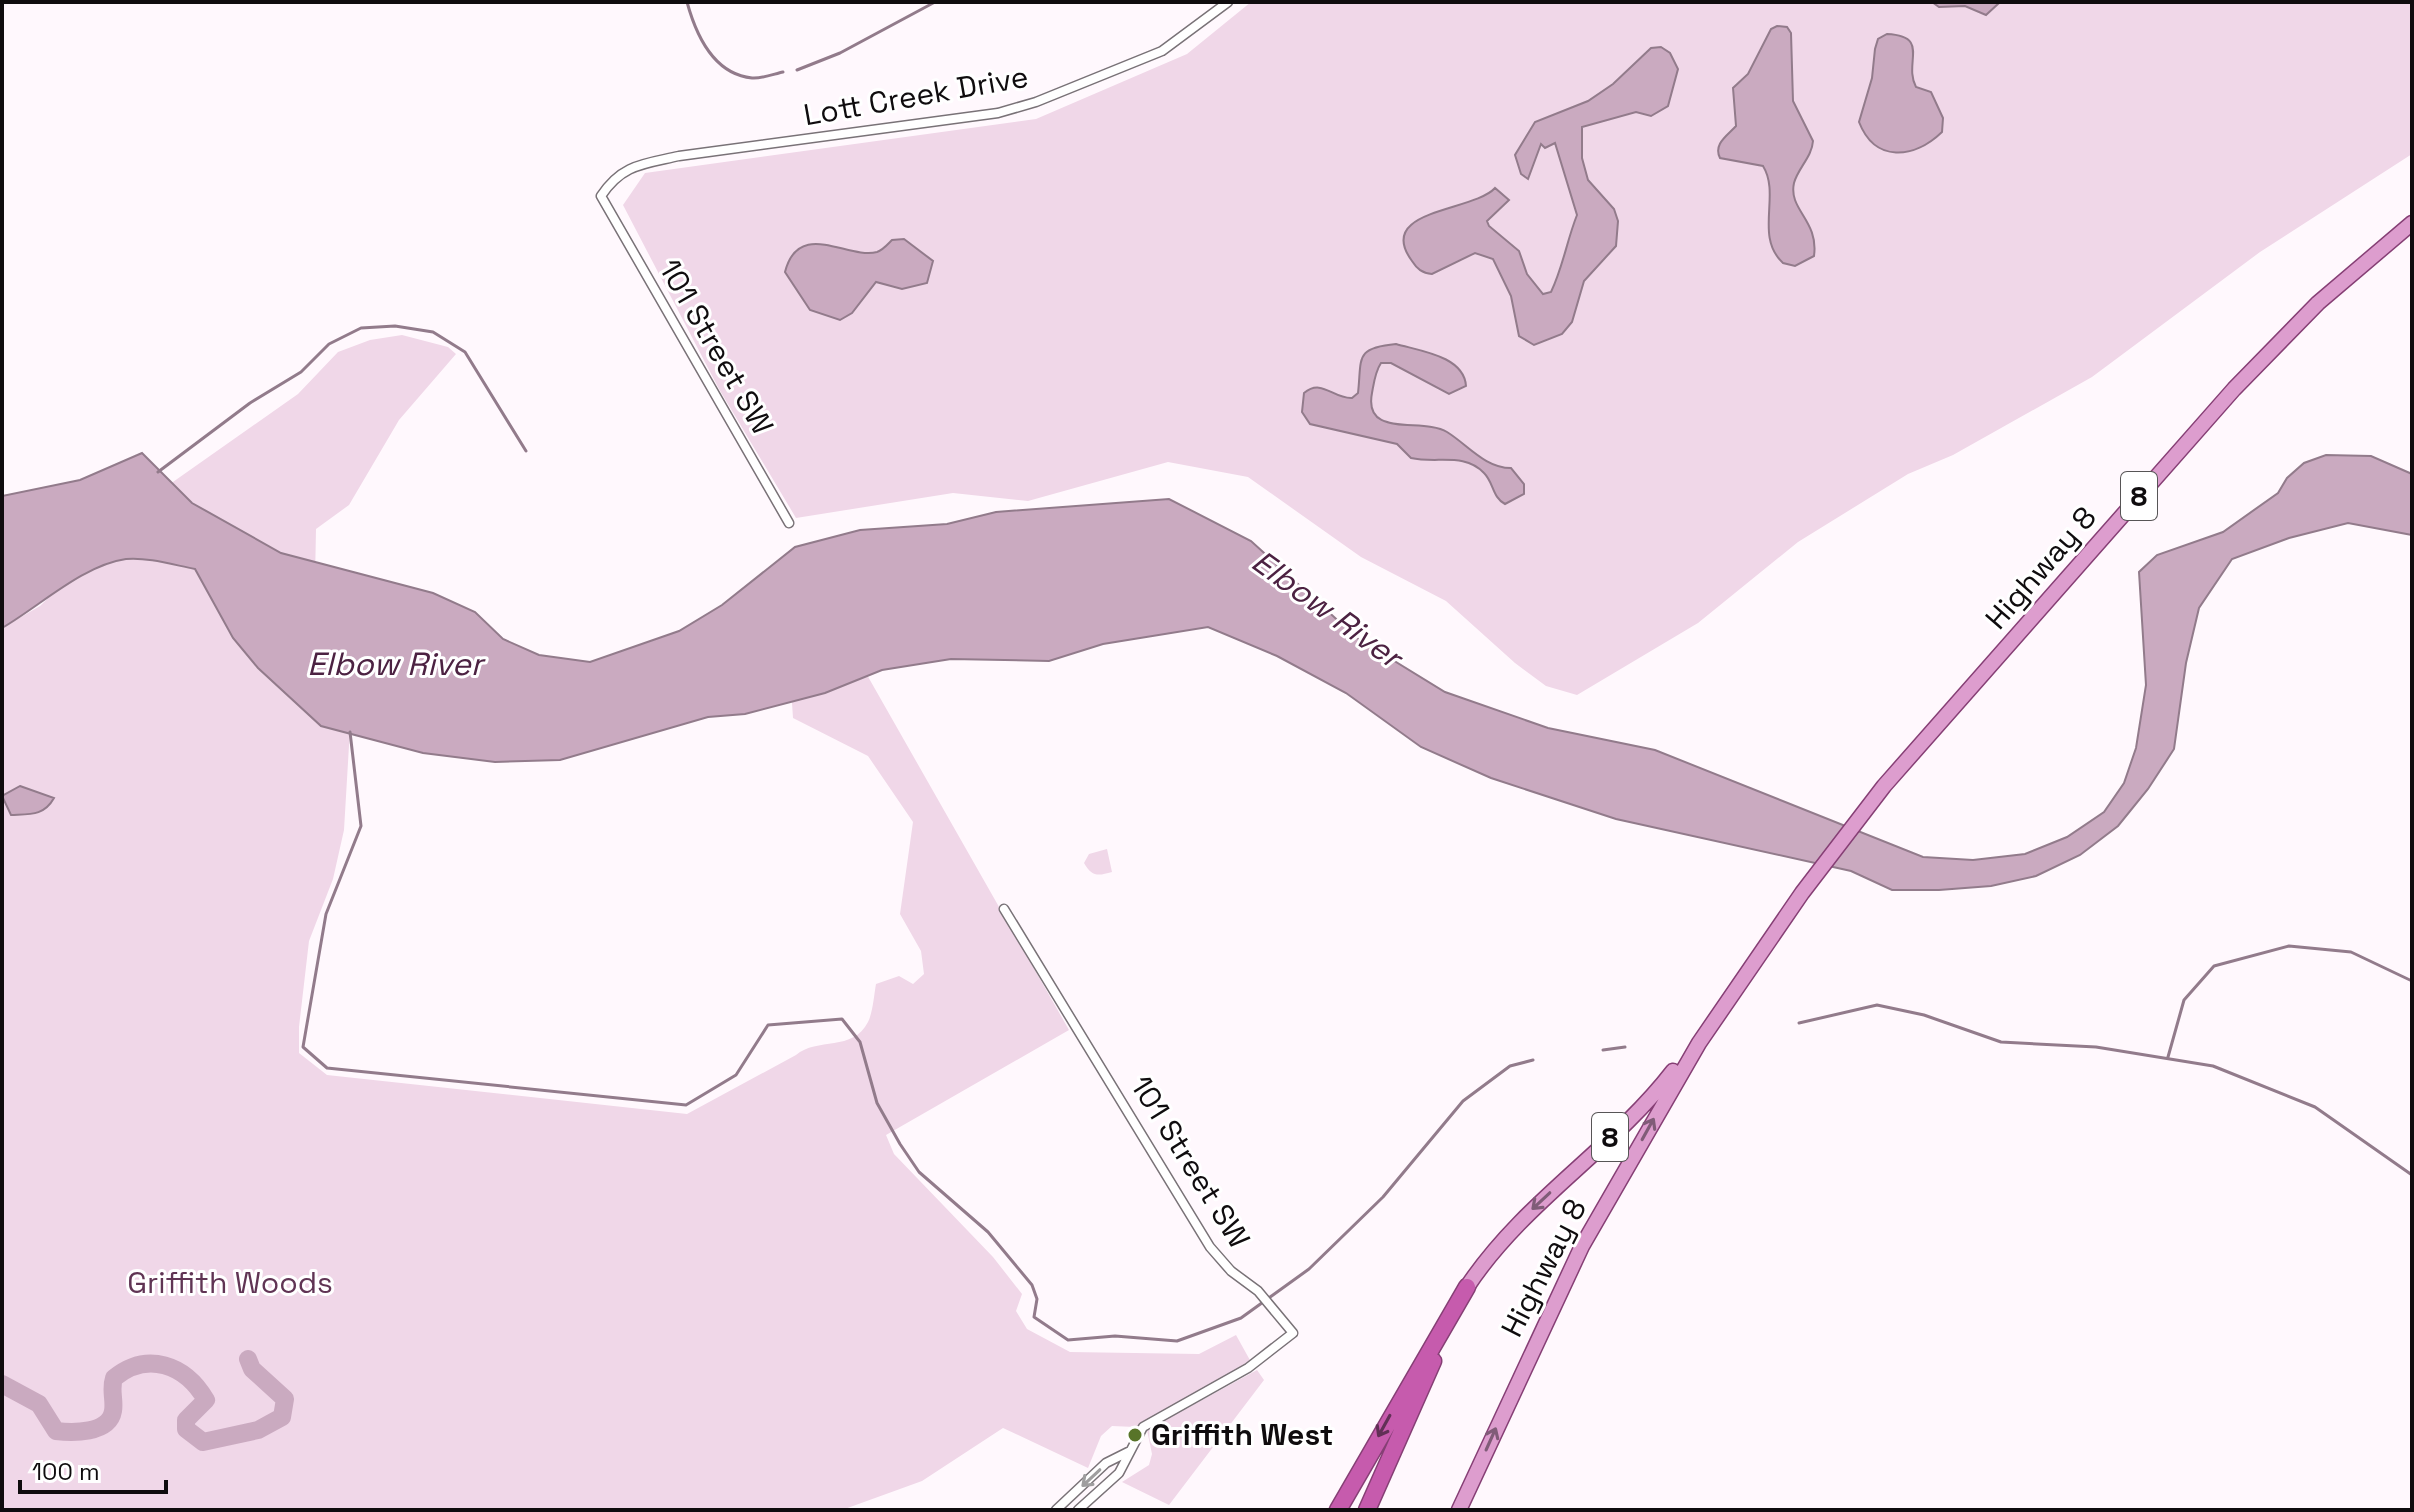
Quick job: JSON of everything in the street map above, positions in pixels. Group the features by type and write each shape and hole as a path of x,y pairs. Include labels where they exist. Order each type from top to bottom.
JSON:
{"highway":[{"path":"1338,1510 1467,1287"},
{"path":"1367,1510 1467,1287"}],"main road":[{"name":"Highway 8","path":"1459,1510 1582,1246 1678,1076 1802,893 1884,786 2234,389 2318,303 2412,223"},
{"name":"Highway 8","path":"1467,1287 1515,1226 1660,1087 1743,978"}],"street":[{"name":"Lott Creek Drive","path":"601,196 614,176 665,159 998,113 1036,102 1162,51 1228,2"},
{"name":"101 Street SW","path":"601,196 789,523"},
{"name":"101 Street SW","path":"1004,909 1210,1247 1231,1271 1262,1295 1293,1333 1248,1368 1143,1427 1129,1451"},
{"path":"1056,1510 1106,1463 1129,1451"},
{"path":"1078,1510 1119,1473 1129,1451"}],"green space":[{"path":"1251,2 2412,2 2412,154 2260,252 2092,377 1953,455 1908,474 1798,542 1698,623 1577,695 1546,686 1515,663 1446,601 1361,557 1248,477 1168,462 1028,501 953,493 796,518 719,389 623,205 645,173 1036,119 1187,54"},
{"name":"Griffith Woods","path":"402,335 448,347 456,354 399,420 349,505 316,529 315,580 353,678 344,830 333,879 309,941 299,1053 327,1075 687,1114 805,1050 853,1037 868,1022 876,984 899,976 913,984 924,974 921,951 900,914 913,822 868,756 793,718 791,688 850,645 1069,1030 886,1135 894,1154 993,1257 1022,1294 1016,1311 1027,1329 1070,1352 1199,1354 1236,1335 1251,1362 1135,1427 1112,1426 1101,1436 1088,1468 1003,1428 922,1481 842,1510 2,1510 2,628 40,606 153,496 298,394 338,352 370,340"},
{"path":"1107,849 1112,872 1093,873 1084,863 1089,854"},
{"path":"1257,1370 1264,1380 1169,1505 1122,1482 1149,1465 1152,1454 1147,1430"}],"water":[{"path":"1932,2 1999,3 1986,15 1965,6 1939,7"},
{"path":"1787,27 1791,33 1793,101 1813,141 1793,192 1812,233 1814,256 1795,266 1783,263 1770,241 1770,190 1763,166 1720,158 1718,153 1722,140 1736,126 1733,88 1748,74 1771,29"},
{"path":"1887,34 1900,36 1912,45 1916,87 1931,92 1943,118 1942,132 1908,152 1885,150 1875,145 1859,122 1872,78 1878,39"},
{"path":"1661,47 1670,53 1678,69 1668,106 1651,116 1636,112 1582,127 1582,158 1588,180 1614,209 1618,221 1616,246 1584,281 1572,322 1562,334 1534,345 1519,336 1511,296 1493,259 1475,253 1432,274 1416,266 1404,244 1406,231 1416,221 1484,196 1495,188 1509,200 1487,221 1489,226 1519,251 1527,274 1543,294 1551,292 1577,215 1555,143 1545,148 1541,144 1528,179 1521,174 1515,155 1535,122 1588,101 1613,84 1651,48"},
{"path":"904,239 933,261 927,283 902,289 876,282 852,313 840,320 810,310 785,272 792,256 801,247 825,245 865,253 879,251 892,240"},
{"path":"1396,344 1449,361 1458,368 1466,386 1449,394 1391,363 1381,363 1372,393 1372,407 1377,416 1385,422 1447,432 1485,460 1511,468 1524,484 1524,494 1505,504 1498,498 1484,473 1468,463 1411,458 1397,444 1310,424 1302,412 1304,393 1322,388 1352,398 1358,393 1361,363 1367,352"},
{"name":"Elbow River","path":"142,453 192,503 281,553 433,593 475,612 503,639 539,655 590,662 679,631 722,605 795,547 860,530 947,524 996,512 1169,499 1251,541 1357,638 1445,692 1548,728 1655,750 1923,857 1973,860 2025,854 2067,837 2104,812 2124,783 2136,748 2146,685 2139,572 2157,555 2223,532 2278,493 2287,478 2304,463 2326,455 2371,456 2412,474 2412,535 2348,523 2289,538 2232,559 2199,608 2186,663 2174,749 2148,789 2118,826 2080,855 2036,876 1991,886 1892,890 1851,871 1616,819 1491,778 1421,747 1346,693 1277,656 1208,627 1103,644 1049,661 951,659 882,670 825,693 745,714 708,717 560,760 495,762 423,753 321,726 258,668 233,638 195,569 143,559 110,563 78,578 2,628 2,496 80,480"},
{"path":"20,786 54,798 41,811 11,815 2,796"}],"waterway":[{"path":"687,2 695,27 708,51 727,69 752,78 783,72"},
{"path":"797,70 840,53 935,2"},
{"path":"158,472 250,403 301,372 329,344 361,328 395,326 433,332 465,352 526,451"},
{"path":"350,732 361,826 326,914 303,1047 327,1068 686,1105 736,1075 768,1025 842,1019 860,1042 877,1103 919,1172 988,1232 1032,1285 1037,1299 1034,1317 1068,1340 1115,1336 1177,1341 1241,1318 1309,1269 1383,1197 1463,1101 1510,1066 1533,1060"},
{"path":"2168,1057 2184,1000 2214,966 2289,946 2351,952 2412,981"},
{"path":"1799,1023 1877,1005 1924,1015 2001,1042 2096,1047 2213,1066 2315,1107 2412,1175"},
{"path":"1603,1050 1625,1047"},
{"path":"2,1384 39,1404 56,1431 80,1432 97,1428 110,1419 114,1378 139,1365 164,1365 187,1378 206,1400 186,1420 186,1429 203,1442 258,1430 282,1417 285,1399 252,1369 248,1359"}],"place":[{"name":"Griffith West","path":"1135,1435"}]}
